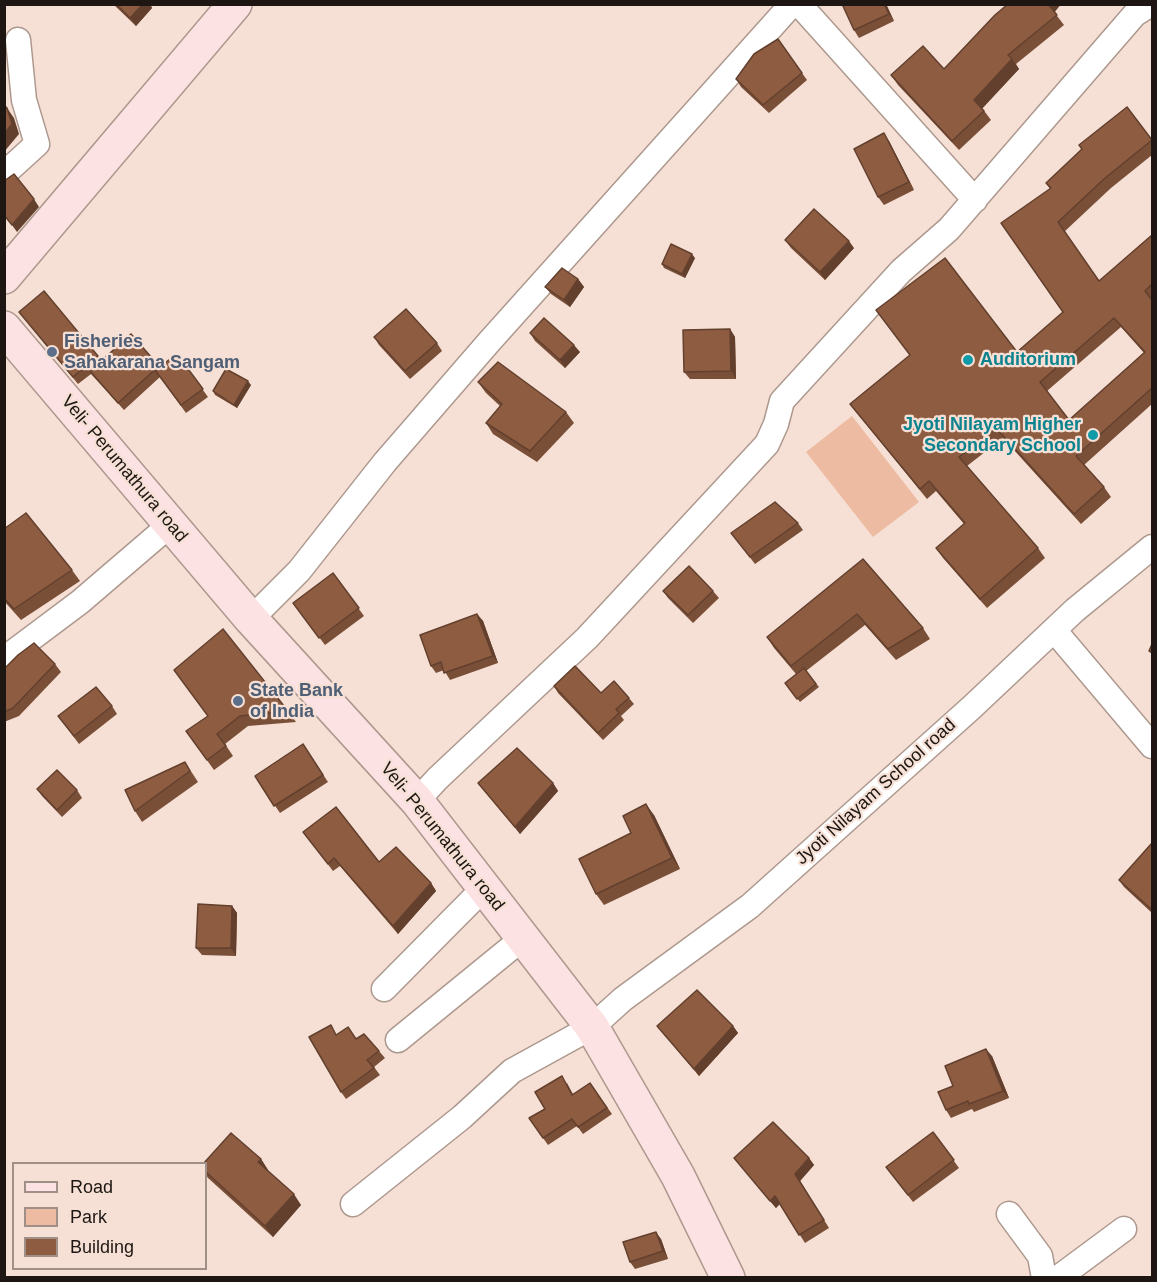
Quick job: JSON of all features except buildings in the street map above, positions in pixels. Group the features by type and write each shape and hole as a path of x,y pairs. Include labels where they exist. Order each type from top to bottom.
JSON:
{"main road":[{"path":"4,277 235,4"},
{"name":"Veli- Perumathura road","path":"4,328 251,619 417,801 591,1027 678,1176 728,1278"}],"street":[{"path":"251,619 298,571 386,462 489,342 792,4"},
{"path":"799,4 975,200"},
{"path":"417,801 437,779 587,638 766,444 776,424 782,401 901,271 949,229 1135,14 1151,4"},
{"path":"4,174 38,144 24,100 18,40"},
{"path":"4,659 80,602 171,524"},
{"name":"Jyoti Nilayam School road","path":"353,1204 462,1117 513,1071 591,1027 623,999 750,906 971,708 1054,630 1152,547"},
{"path":"1054,630 1152,746"},
{"path":"384,989 483,888"},
{"path":"398,1040 523,938"},
{"path":"1009,1215 1040,1256 1044,1278"},
{"path":"1058,1278 1124,1229"}],"green space":[{"path":"852,416 919,502 873,537 806,452"}],"place":[{"name":"Fisheries Sahakarana Sangam","path":"52,352"},
{"name":"Auditorium","path":"968,360"},
{"name":"Jyoti Nilayam Higher Secondary School","path":"1093,435"},
{"name":"State Bank of India","path":"238,701"}]}
